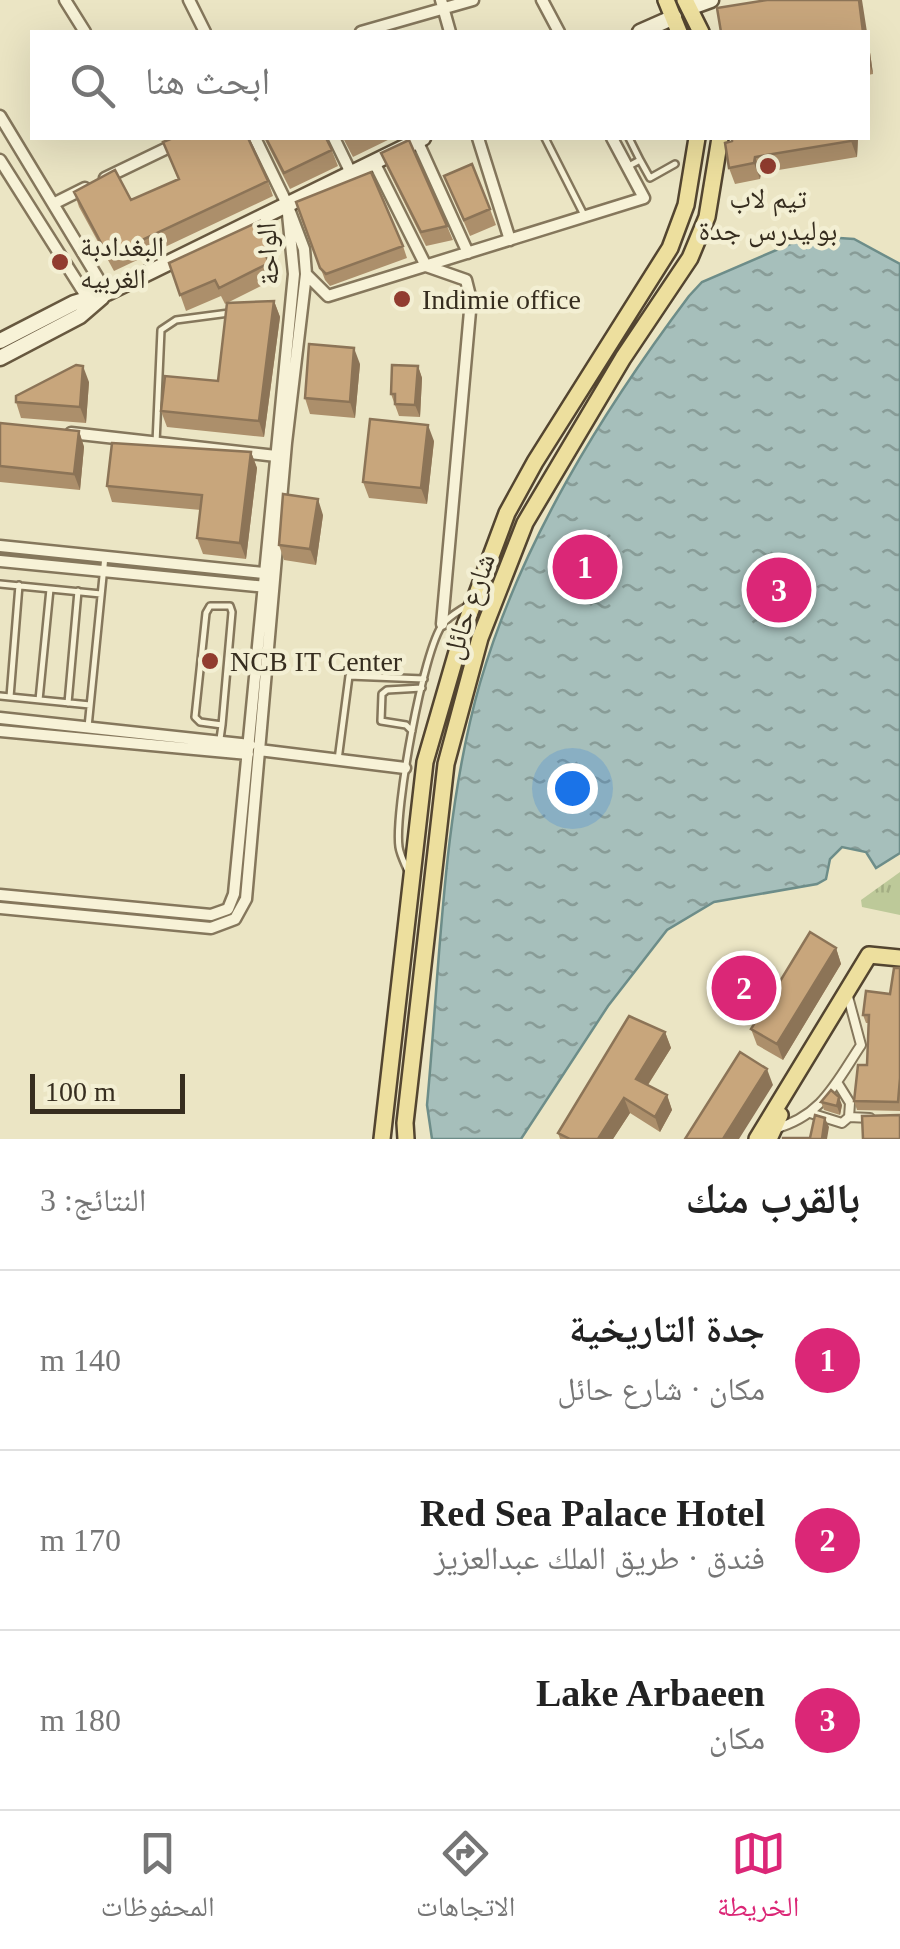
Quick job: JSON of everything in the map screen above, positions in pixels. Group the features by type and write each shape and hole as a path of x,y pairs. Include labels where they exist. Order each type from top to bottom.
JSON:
{"main road":[{"path":"666,0 676,24"},
{"path":"687,4 711,0"},
{"path":"649,30 676,24 687,4"},
{"path":"687,4 700,30"},
{"path":"0,341 107,293 415,140"},
{"name":"شارع حائل","path":"382,1139 425,762 474,600 507,513 534,462 670,248 686,205 697,140"},
{"name":"شارع حائل","path":"406,1139 446,764 480,638 525,523 623,358 690,258 707,216 720,140"},
{"path":"0,358 80,316 107,293"},
{"path":"757,1139 869,955 900,958"},
{"path":"772,1134 810,1048"}],"street":[{"path":"65,0 84,30"},
{"path":"189,0 203,30"},
{"path":"367,30 442,4 473,0"},
{"path":"542,0 558,30"},
{"path":"442,4 449,30"},
{"path":"0,116 107,293"},
{"path":"55,203 184,140"},
{"path":"256,140 287,204"},
{"path":"335,140 352,173"},
{"path":"420,140 468,253"},
{"path":"479,140 510,240"},
{"path":"306,274 328,296 644,198 613,140"},
{"path":"0,160 88,299"},
{"path":"374,162 426,266 466,280 470,300 442,624"},
{"name":"الواحة","path":"0,895 211,915 228,909 234,894 245,749 306,274 304,249 287,204"},
{"name":"الواحة","path":"0,908 211,928 235,919 246,899 259,750 267,587 264,573 294,274 287,204"},
{"path":"58,432 276,456"},
{"path":"0,546 264,573"},
{"path":"0,561 267,587"},
{"path":"0,718 220,740 245,749"},
{"path":"0,731 259,750 405,768"},
{"path":"772,1134 798,1123 825,1101 860,1045 847,993"},
{"path":"837,1082 850,1103 849,1118"},
{"path":"810,1113 842,1123 849,1118 883,1118"}],"lane":[{"path":"547,140 585,216"},
{"path":"630,140 650,178 675,164"},
{"path":"627,167 640,160"},
{"path":"156,442 161,330 176,320 234,312"},
{"path":"88,727 105,556"},
{"path":"0,584 101,594"},
{"path":"10,697 19,586"},
{"path":"39,700 50,589"},
{"path":"68,703 78,592"},
{"path":"410,878 399,849 398,823 422,688 442,624 474,600"},
{"path":"220,740 222,725 232,612 230,606 223,604 210,606 206,614 195,717 200,722 222,725"},
{"path":"338,760 349,676 424,680"},
{"path":"413,732 406,725 381,720 382,694 387,690 422,688"},
{"path":"0,696 90,705"}],"green space":[{"path":"900,872 900,915 862,907 861,900"}],"water":[{"path":"809,236 854,239 900,264 900,853 876,868 866,852 842,847 830,859 826,879 817,884 714,902 667,930 608,1006 521,1139 432,1139 427,1105 444,892 458,786 480,683 518,579 595,432 689,296 702,282"}],"building":[{"path":"767,0 859,0 863,30 721,30 717,8"},
{"path":"249,140 268,181 108,256 74,192 115,170 131,200 179,179 163,142"},
{"path":"267,140 327,140 332,150 284,173"},
{"path":"409,140 447,226 421,232 381,153"},
{"path":"851,140 755,157 754,163 729,168 725,143"},
{"path":"472,164 490,209 464,220 444,176"},
{"path":"371,172 403,246 326,274 320,268 296,202"},
{"path":"260,221 276,252 266,256 269,263 219,288 215,280 180,295 169,263"},
{"path":"274,301 259,421 161,411 165,376 218,381 227,303"},
{"path":"309,344 354,348 350,402 305,398"},
{"path":"76,365 83,366 80,407 16,402 16,396"},
{"path":"392,365 418,366 415,405 395,404 395,394 391,394"},
{"path":"370,419 428,425 421,488 363,482"},
{"path":"0,423 79,431 74,474 0,466"},
{"path":"112,443 251,452 240,543 197,538 202,495 107,486"},
{"path":"283,494 318,499 310,549 279,545"},
{"path":"810,932 836,948 777,1044 751,1029"},
{"path":"894,968 900,968 898,1102 854,1101 858,1065 867,1065 869,1015 863,1015 866,991 890,994"},
{"path":"629,1016 665,1032 636,1079 667,1095 655,1117 624,1098 598,1139 570,1139 558,1133"},
{"path":"740,1052 767,1069 723,1139 685,1139"},
{"path":"831,1090 839,1097 837,1106 821,1102"},
{"path":"815,1115 825,1118 822,1139 783,1139 810,1138"},
{"path":"900,1115 900,1139 863,1139 862,1116"}],"place":[{"name":"تيم لاب بوليدرس جدة","path":"768,166"},
{"name":"البغدادبة الغربيه","path":"60,262"},
{"name":"Indimie office","path":"402,299"},
{"name":"جدة التاريخية","path":"585,567"},
{"name":"Lake Arbaeen","path":"779,590"},
{"name":"NCB IT Center","path":"210,661"},
{"name":"Red Sea Palace Hotel","path":"744,988"}]}
